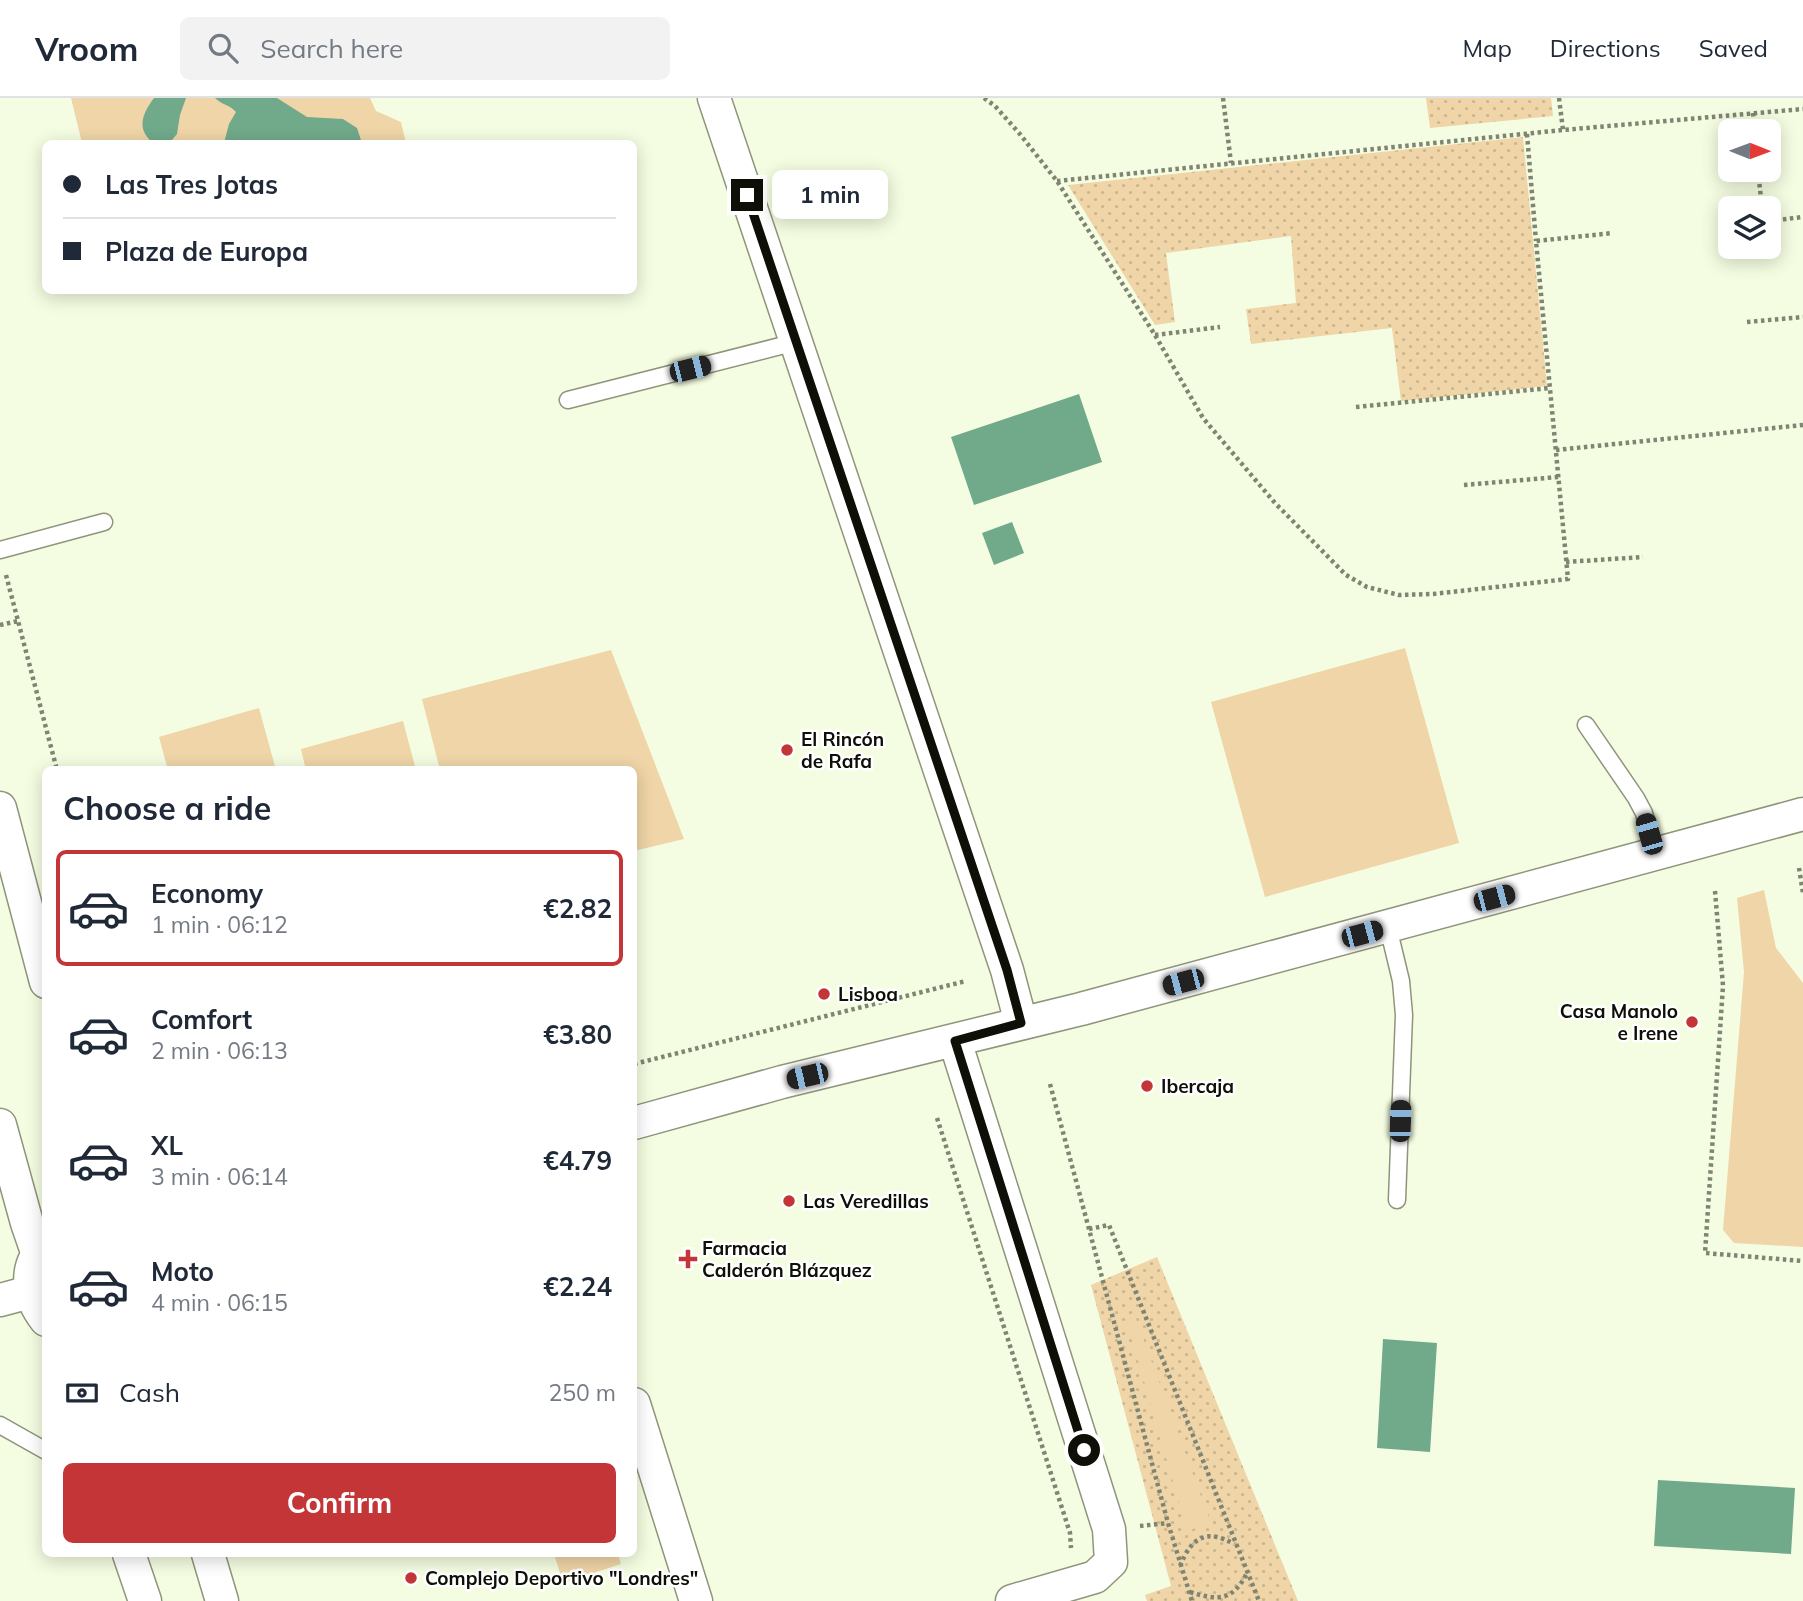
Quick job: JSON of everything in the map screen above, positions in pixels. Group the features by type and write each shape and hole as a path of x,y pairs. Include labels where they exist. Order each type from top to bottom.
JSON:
{"street":[{"path":"714,98 1007,970 1021,1023"},
{"path":"0,808 42,967"},
{"path":"637,1122 782,1082 1081,1010 1803,814"},
{"path":"955,1041 1109,1529 1111,1563 1095,1577 1012,1601"},
{"path":"0,1125 27,1223 41,1248 15,1296 42,1315"},
{"path":"637,1414 696,1601"},
{"path":"130,1557 145,1601"},
{"path":"209,1557 222,1601"}],"lane":[{"path":"568,400 796,342"},
{"path":"0,550 104,523"},
{"path":"1586,725 1636,798 1655,854"},
{"path":"1388,927 1401,981 1404,1015 1398,1200"},
{"path":"0,1425 42,1449"}],"path":[{"path":"984,98 995,106 1019,133 1057,181 1155,335 1203,418 1275,503 1346,575 1367,587 1399,595 1433,594 1568,579 1527,134"},
{"path":"1223,98 1231,163"},
{"path":"1559,98 1563,130"},
{"path":"1057,181 1803,108"},
{"path":"1753,113 1754,119"},
{"path":"1781,220 1803,218"},
{"path":"1536,241 1613,233"},
{"path":"1747,322 1803,317"},
{"path":"1155,335 1220,327"},
{"path":"1356,407 1550,388"},
{"path":"1556,450 1803,425"},
{"path":"1464,485 1558,477"},
{"path":"1566,562 1643,557"},
{"path":"4,568 56,766"},
{"path":"0,625 18,621"},
{"path":"1799,868 1803,894"},
{"path":"1715,891 1723,986 1705,1253 1803,1261"},
{"path":"637,1063 966,981"},
{"path":"1050,1084 1180,1566 1192,1601"},
{"path":"937,1118 1070,1533 1071,1550 1063,1554"},
{"path":"1089,1229 1109,1225 1259,1601"},
{"path":"1180,1566 1187,1548 1202,1538 1220,1535 1235,1544"},
{"path":"1189,1592 1206,1601 1223,1600 1239,1589 1247,1573"}],"shaded area":[{"path":"71,98 370,98 376,111 401,122 405,140 81,140"},
{"path":"154,98 186,98 177,134 172,140 148,138 143,127 146,110"},
{"path":"215,98 277,98 307,117 343,119 357,128 361,140 225,140 236,112"},
{"path":"1426,98 1551,98 1553,116 1430,128"},
{"path":"1523,137 1547,386 1401,401 1392,328 1251,344 1246,309 1296,303 1291,236 1166,253 1175,322 1155,325 1068,185"},
{"path":"1079,394 1102,462 974,505 951,437"},
{"path":"1012,522 1024,553 994,565 982,533"},
{"path":"1405,648 1459,843 1265,897 1211,702"},
{"path":"611,650 684,839 637,850 637,766 439,766 422,699"},
{"path":"259,708 275,766 167,766 159,737"},
{"path":"403,721 415,766 305,766 301,749"},
{"path":"1764,890 1776,948 1803,983 1803,1247 1734,1243 1723,1230 1744,972 1737,898"},
{"path":"1157,1257 1298,1601 1147,1601 1145,1595 1171,1586 1091,1285"},
{"path":"1135,1316 1211,1523 1187,1531 1126,1319"},
{"path":"1383,1339 1437,1343 1430,1452 1377,1448"},
{"path":"1658,1480 1795,1488 1791,1554 1654,1546"},
{"path":"555,1557 619,1557 621,1564 563,1583"}],"place":[{"name":"El Rincón de Rafa","path":"787,750"},
{"name":"Lisboa","path":"824,994"},
{"name":"Casa Manolo e Irene","path":"1692,1022"},
{"name":"Ibercaja","path":"1147,1086"},
{"name":"Las Veredillas","path":"789,1201"},
{"name":"Farmacia Calderón Blázquez","path":"688,1259"},
{"name":"Complejo Deportivo \"Londres\"","path":"411,1578"}],"route":[{"path":"747,195 1007,970 1021,1023 955,1041 1084,1450"}]}
